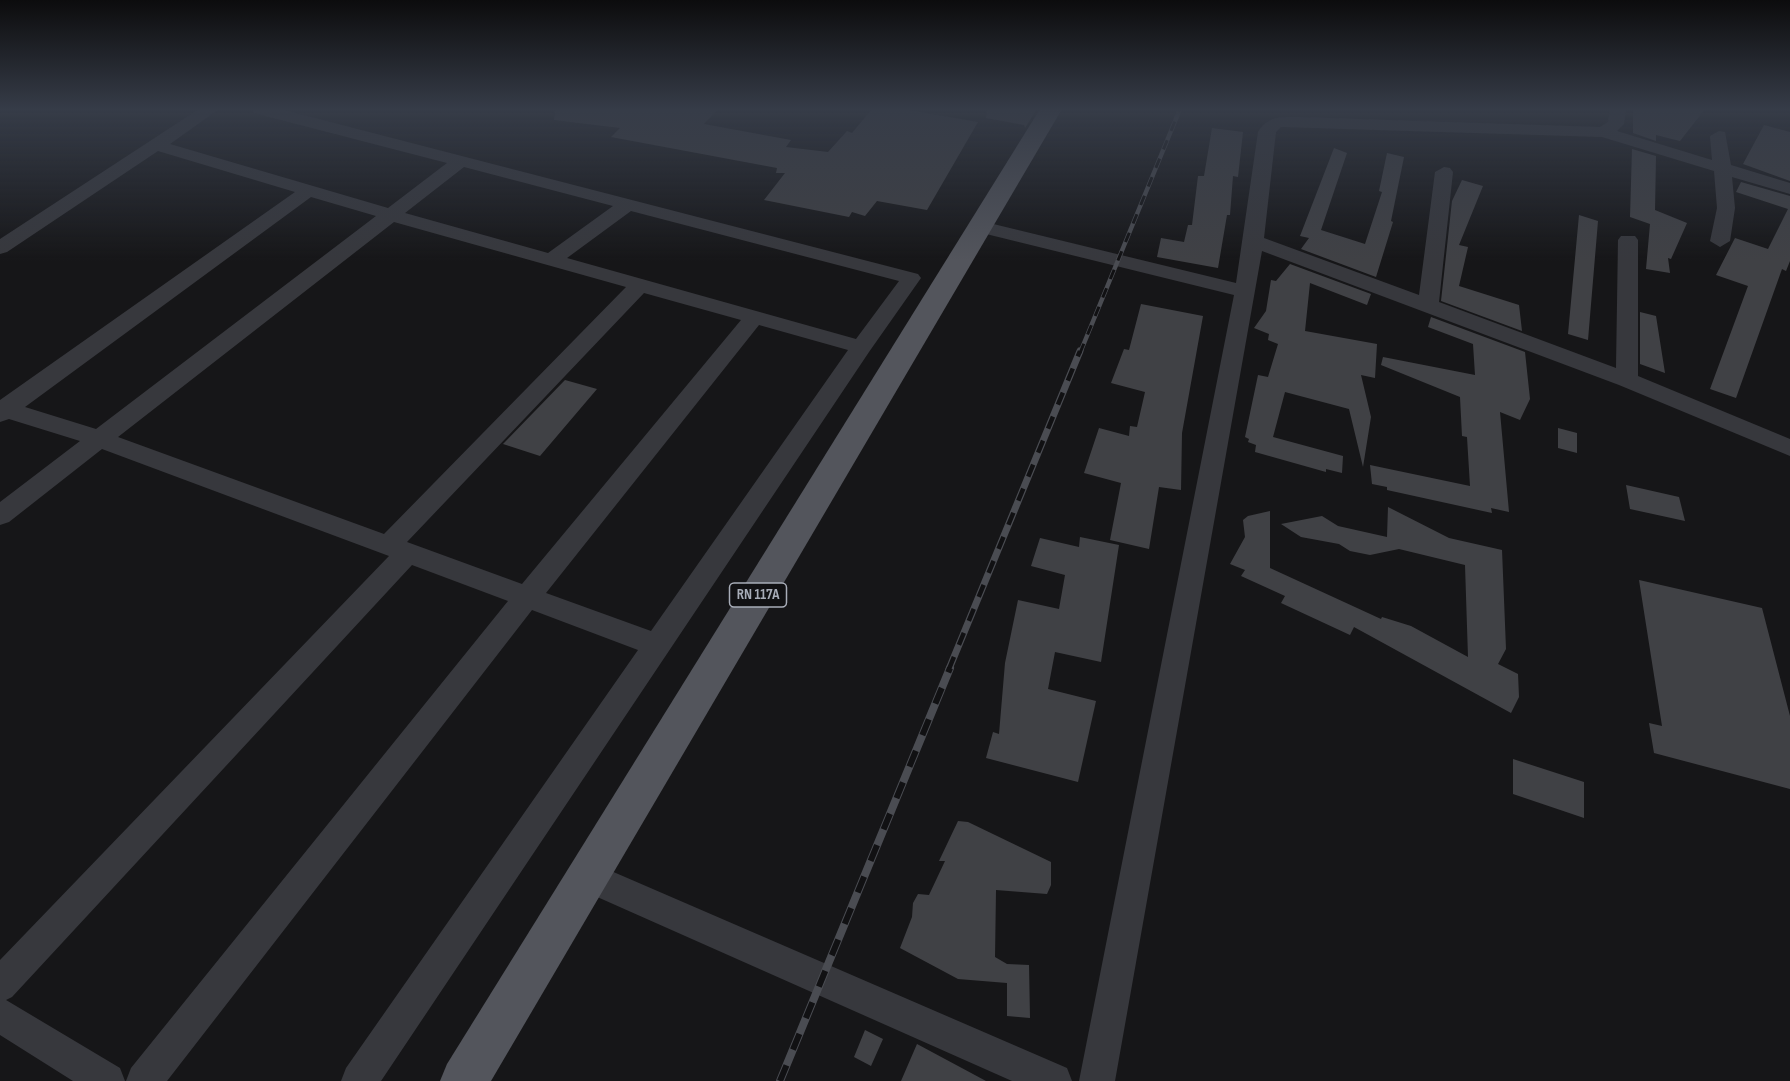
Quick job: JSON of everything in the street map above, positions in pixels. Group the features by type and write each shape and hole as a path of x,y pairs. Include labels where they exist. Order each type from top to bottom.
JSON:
{"main road":[{"name":"RN 117A","path":"464,1081 1022,159"}],"street":[{"path":"0,248 133,159"},
{"path":"203,159 861,347"},
{"path":"1097,1081 1254,241 1264,159"},
{"path":"1691,159 1790,189"},
{"path":"1720,241 1726,208 1721,159"},
{"path":"0,515 388,214 462,160 945,286"},
{"path":"1428,306 1444,172"},
{"path":"2,411 308,191"},
{"path":"551,260 630,203"},
{"path":"981,227 1244,291"},
{"path":"1627,380 1628,240"},
{"path":"1254,241 1627,380 1790,448"},
{"path":"359,1081 861,347 911,278"},
{"path":"0,985 640,285"},
{"path":"144,1081 527,597 755,317"},
{"path":"2,411 100,439 657,645"},
{"path":"588,878 1054,1081"},
{"path":"0,1015 107,1081"}],"building":[{"path":"731,159 956,159 927,210 877,201 865,216 852,212 849,217 764,200 785,173 776,173 777,168"},
{"path":"1207,159 1240,159 1238,177 1233,176 1230,215 1227,215 1218,268 1157,257 1161,238 1184,242 1188,225 1192,225 1198,176 1204,176"},
{"path":"1330,159 1345,159 1321,230 1365,244 1382,192 1379,191 1386,159 1404,159 1391,221 1393,222 1376,277 1301,249 1309,238 1300,236"},
{"path":"1632,159 1656,159 1655,210 1687,223 1671,259 1668,258 1670,273 1646,269 1650,224 1630,217"},
{"path":"1745,159 1790,159 1790,181 1743,164"},
{"path":"1462,180 1483,186 1459,245 1468,247 1459,286 1519,305 1522,331 1441,301 1452,201"},
{"path":"1741,182 1790,196 1790,261 1786,271 1782,269 1736,398 1710,389 1748,286 1716,275 1735,238 1768,249 1788,209 1736,192"},
{"path":"1579,215 1598,221 1588,340 1568,334"},
{"path":"1290,264 1371,294 1367,305 1310,283 1305,331 1377,344 1375,378 1361,375 1371,417 1363,467 1349,409 1285,392 1273,437 1343,456 1342,473 1326,469 1326,472 1255,452 1256,445 1248,442 1249,439 1245,437 1258,375 1268,377 1278,344 1268,340 1269,334 1254,328 1266,311 1271,280 1276,281"},
{"path":"1141,304 1203,316 1182,433 1181,490 1159,487 1149,549 1110,540 1121,483 1084,473 1099,428 1129,436 1130,426 1137,427 1145,392 1111,383 1124,349 1129,350"},
{"path":"1640,312 1656,316 1665,373 1640,364"},
{"path":"1431,317 1525,352 1530,399 1520,420 1500,412 1509,512 1491,508 1492,513 1387,490 1387,487 1372,484 1370,465 1470,486 1467,437 1462,436 1460,397 1381,365 1383,357 1475,375 1473,344 1428,327"},
{"path":"565,380 597,389 540,456 503,444"},
{"path":"1558,428 1577,433 1577,453 1558,448"},
{"path":"1626,485 1679,497 1685,521 1630,509"},
{"path":"1388,507 1449,538 1502,550 1506,649 1498,664 1518,674 1519,697 1511,713 1354,627 1350,635 1281,603 1285,596 1241,576 1245,570 1230,564 1245,537 1243,520 1248,516 1270,511 1270,568 1381,619 1382,617 1411,626 1468,657 1465,565 1399,549 1370,555 1350,551 1339,544 1301,537 1281,524 1322,516 1338,526 1387,537"},
{"path":"1080,537 1119,545 1101,662 1055,652 1048,689 1096,701 1078,782 986,758 993,732 999,734 1005,663 1018,600 1059,609 1065,575 1031,566 1040,538 1079,547"},
{"path":"1639,580 1762,608 1790,716 1790,789 1654,753 1649,723 1662,726"},
{"path":"1513,759 1584,782 1584,818 1513,794"},
{"path":"958,821 968,822 1051,862 1051,885 1047,894 996,890 995,957 1007,964 1029,965 1030,1018 1007,1016 1007,983 958,979 900,948 912,917 913,903 918,894 929,895 945,861 939,861"},
{"path":"865,1030 883,1039 871,1066 854,1057"},
{"path":"917,1044 986,1081 901,1081"}],"railway":[{"path":"1080,353 1159,159"},
{"path":"949,669 1080,351"},
{"path":"780,1081 950,668"}]}
